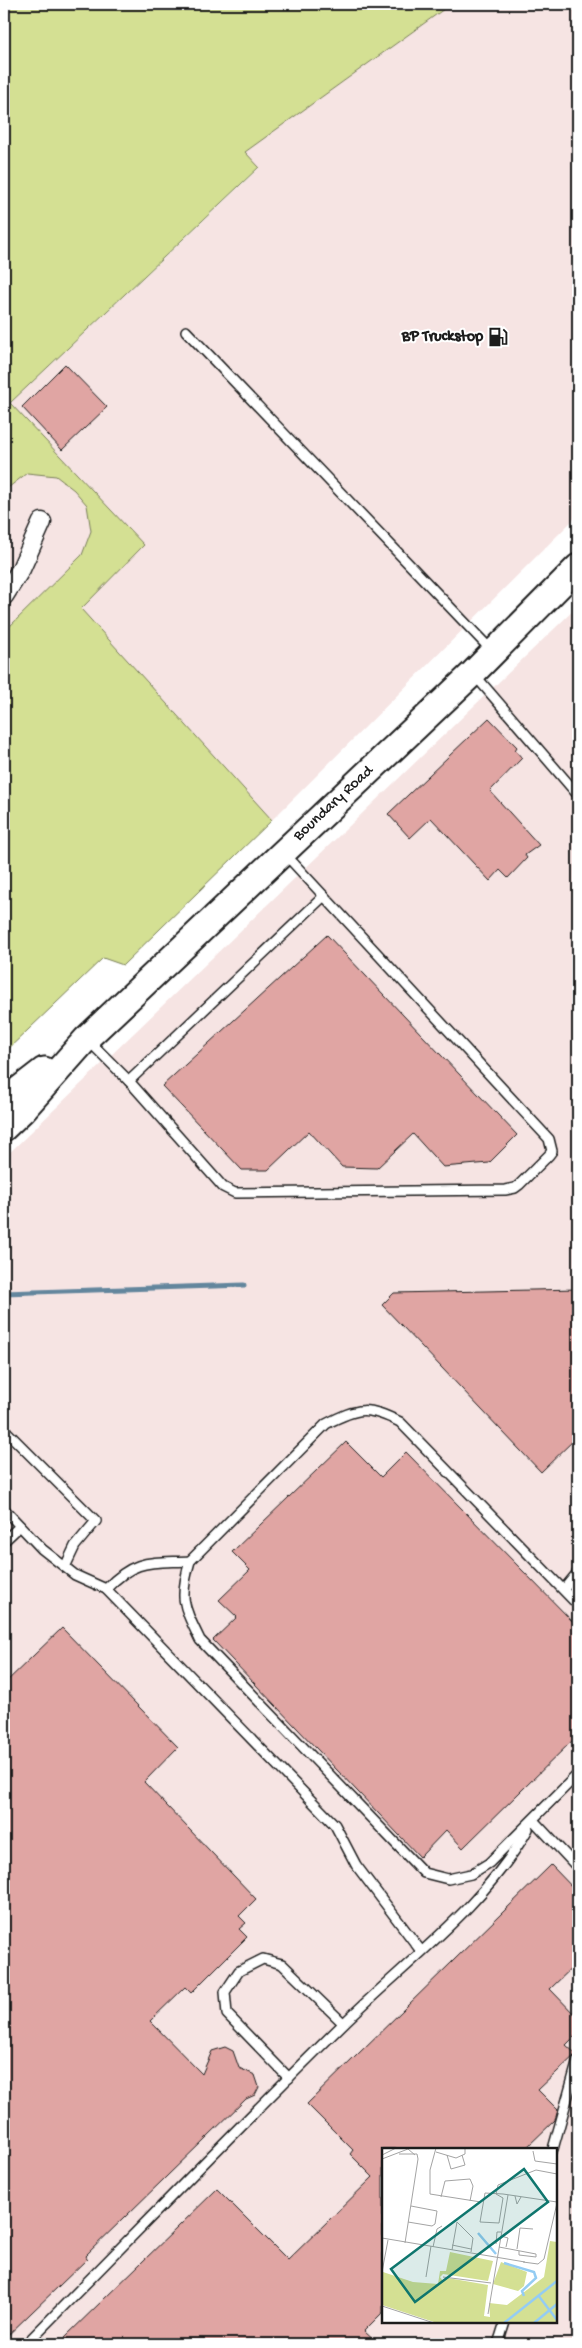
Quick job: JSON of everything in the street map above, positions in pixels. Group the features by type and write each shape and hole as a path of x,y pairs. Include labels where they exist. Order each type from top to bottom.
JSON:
{"main road":[{"name":"Boundary Road","path":"4,1128 23,1110 86,1038 473,673 578,567"},
{"name":"Boundary Road","path":"4,1101 86,1038"}],"street":[{"path":"4,596 22,569 42,522"}],"lane":[{"path":"186,331 493,652"},
{"path":"473,673 578,795"},
{"path":"86,1038 129,1081 223,1187 235,1193 505,1190 519,1185 550,1155 552,1146 550,1139 283,852"},
{"path":"129,1081 324,896"},
{"path":"578,1605 400,1422 379,1412 352,1410 326,1424 190,1561 183,1587 185,1610 200,1640 424,1873 448,1879 471,1874 489,1863 578,1774"},
{"path":"4,1430 96,1520 75,1546 65,1567"},
{"path":"4,1509 42,1549 75,1575 106,1589 335,1825 356,1865 421,1951"},
{"path":"4,1541 20,1526"},
{"path":"106,1589 122,1572 145,1563 190,1561"},
{"path":"564,1589 578,1572"},
{"path":"533,1820 578,1868"},
{"path":"26,2344 343,2023 479,1896 513,1856 533,1820"},
{"path":"289,2078 227,2014 225,1992 238,1971 263,1959 282,1964 343,2023"},
{"path":"553,2148 578,2060"},
{"path":"498,2344 505,2323"}],"shaded area":[{"path":"451,4 578,4 578,515 272,820 123,965 103,958 4,1053 4,409 259,168 244,152"},
{"path":"578,606 578,2344 4,2344 4,1158"}],"green space":[{"path":"4,4 451,4 245,152 259,167 10,403 144,545 81,609 272,820 123,965 103,958 4,1053 4,632 82,555 91,531 87,505 74,490 56,476 27,473 4,491"}],"building":[{"path":"65,364 107,407 62,450 22,407"},
{"path":"489,718 517,747 515,750 522,758 490,791 539,845 525,855 527,858 508,878 500,870 490,881 431,818 410,838 388,814"},
{"path":"327,935 517,1135 489,1163 443,1167 413,1134 377,1168 342,1167 309,1131 268,1170 242,1170 162,1086"},
{"path":"578,1289 578,1436 541,1472 382,1305 394,1293"},
{"path":"346,1442 381,1477 406,1452 578,1627 578,1735 463,1848 446,1830 420,1857 213,1640 237,1617 219,1600 250,1570 232,1552"},
{"path":"62,1628 178,1747 144,1782 256,1899 239,1916 246,1923 239,1929 247,1937 191,1993 185,1987 150,2021 202,2074 212,2051 225,2047 233,2051 239,2068 255,2075 259,2087 255,2095 246,2099 85,2256 87,2259 4,2339 4,1684"},
{"path":"551,1865 578,1893 578,1962 550,1989 578,2018 578,2033 566,2045 576,2054 538,2090 558,2110 555,2120 526,2148 382,2148 382,2313 364,2331 378,2344 74,2344 65,2337 217,2189 288,2260 373,2177 350,2154 353,2150 307,2104"}],"waterway":[{"path":"4,1293 244,1285"}],"place":[{"name":"BP Truckstop","path":"498,337"}]}
